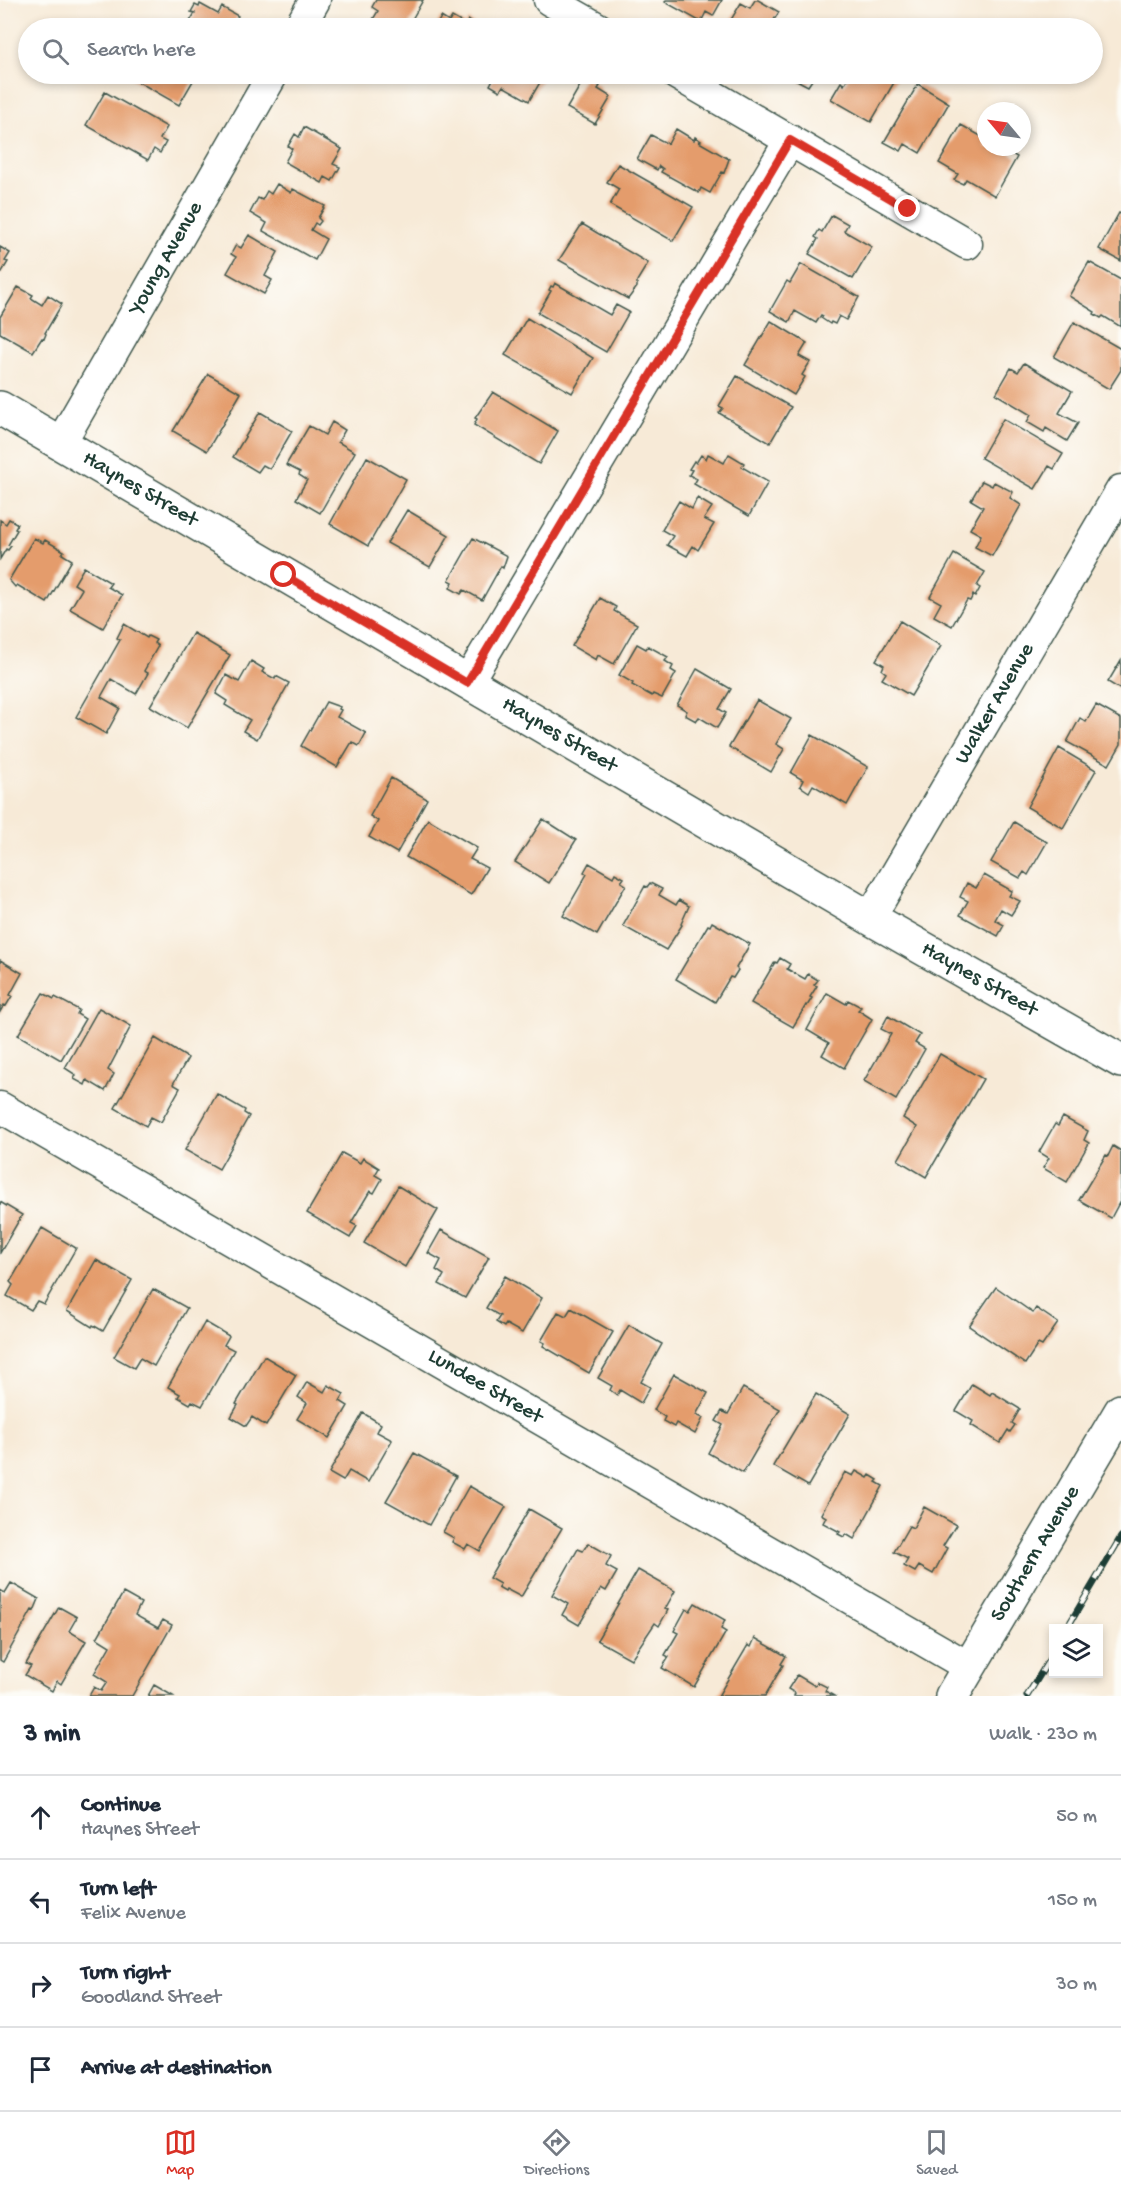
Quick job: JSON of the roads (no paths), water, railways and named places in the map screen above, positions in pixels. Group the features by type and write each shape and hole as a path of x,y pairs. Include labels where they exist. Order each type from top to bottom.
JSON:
{"street":[{"path":"305,18 315,0"},
{"path":"549,0 580,18"},
{"name":"Young Avenue","path":"60,444 267,84"},
{"path":"693,84 967,244"},
{"path":"467,683 790,140"},
{"name":"Haynes Street","path":"0,408 870,918 1121,1061"},
{"name":"Walker Avenue","path":"870,918 1121,490"},
{"name":"Lundee Street","path":"0,1107 969,1667"},
{"name":"Southern Avenue","path":"952,1696 1121,1411"}],"railway":[{"path":"1069,1624 1121,1537"},
{"path":"1027,1696 1049,1660"}]}
